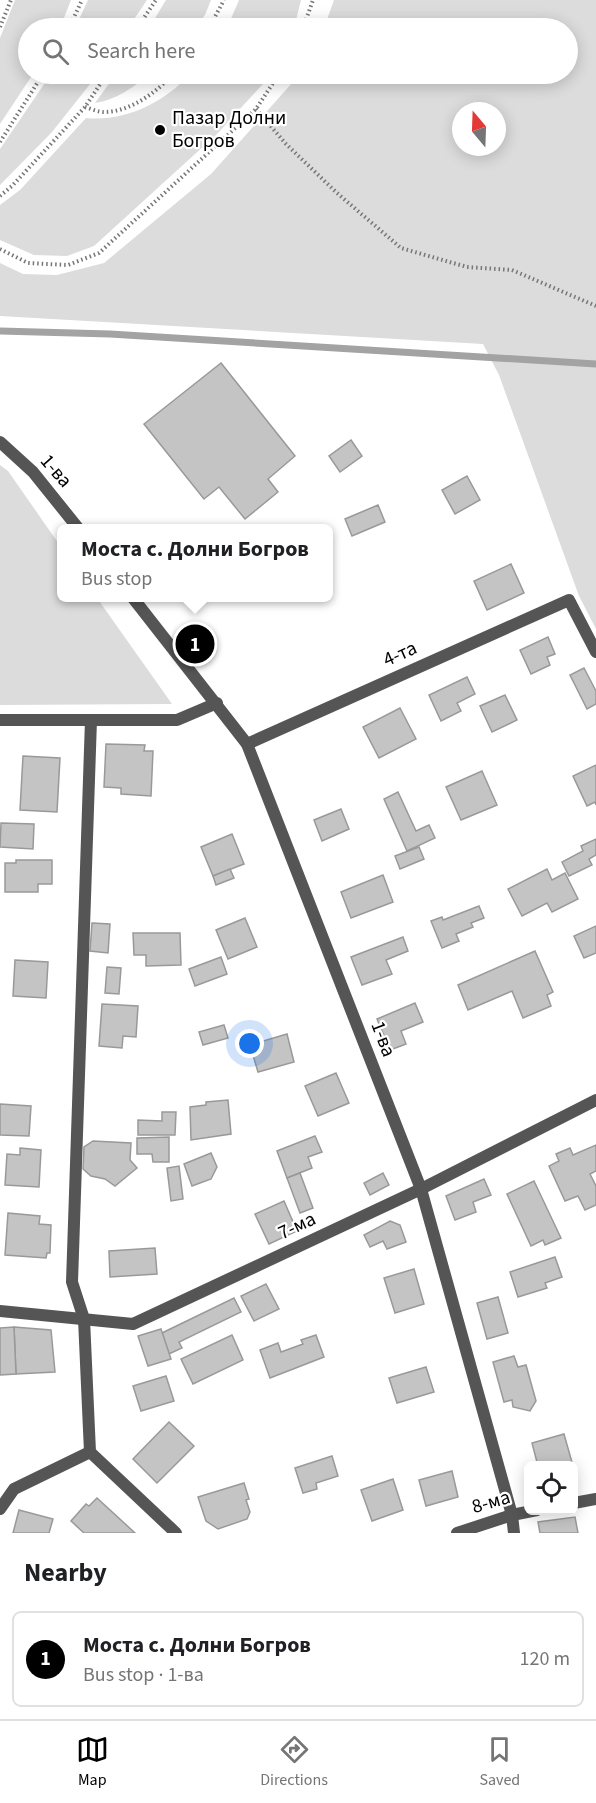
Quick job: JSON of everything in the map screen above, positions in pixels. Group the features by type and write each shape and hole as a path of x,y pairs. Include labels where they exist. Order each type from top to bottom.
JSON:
{"street":[{"name":"1-ва","path":"0,442 33,472 75,524"},
{"name":"4-та","path":"248,744 569,600 596,652"},
{"name":"1-ва","path":"137,602 248,744 421,1189 512,1515 514,1533"},
{"path":"0,720 177,720 217,703"},
{"path":"91,720 72,1282 84,1319 90,1452 176,1533"},
{"name":"7-ма","path":"0,1311 133,1324 421,1189 596,1100"},
{"path":"0,1509 14,1489 90,1452"},
{"path":"578,1502 596,1499"},
{"name":"8-ма","path":"457,1533 524,1513"}],"path":[{"path":"0,27 11,0"},
{"path":"73,18 81,0"},
{"path":"144,18 156,0"},
{"path":"214,18 224,0"},
{"path":"307,18 313,0"},
{"path":"0,142 37,84"},
{"path":"0,196 20,178 85,107 100,84"},
{"path":"85,107 103,112 135,105 164,84"},
{"path":"0,249 28,263 68,265 99,253 256,110 273,84"},
{"path":"256,110 286,144 337,193 401,248 467,267 512,270 596,306"}],"shaded area":[{"path":"15,0 71,0 64,18 18,18 18,84 26,84 0,124 0,38"},
{"path":"88,0 147,0 135,18 80,18"},
{"path":"166,0 211,0 203,18 155,18"},
{"path":"239,0 301,0 296,18 231,18"},
{"path":"334,0 596,0 596,629 579,596 499,375 483,344 0,316 0,263 23,274 57,275 104,263 211,174 291,84 578,84 578,18 328,18"},
{"path":"44,84 90,84 52,132 0,185 0,149"},
{"path":"109,84 136,84 117,96 95,103"},
{"path":"180,84 263,84 217,134 94,246 67,256 34,255 0,240 0,205 20,190 86,118 115,117 129,113 156,102"},
{"path":"0,465 8,471 57,541 57,602 100,602 172,704 0,705"}],"building":[{"path":"221,363 295,456 268,479 278,492 245,519 219,487 204,499 144,424"},
{"path":"351,440 362,456 340,472 329,456"},
{"path":"467,476 480,500 455,514 442,490"},
{"path":"378,505 385,522 352,536 345,519"},
{"path":"511,564 524,593 487,610 474,581"},
{"path":"548,637 555,654 547,657 550,665 531,674 520,650"},
{"path":"584,668 596,691 596,704 587,709 570,675"},
{"path":"467,677 475,694 457,703 461,711 441,721 429,695"},
{"path":"505,695 517,720 492,732 480,706"},
{"path":"400,708 416,739 379,758 363,727"},
{"path":"106,744 145,745 144,751 153,751 151,796 121,794 121,788 104,787"},
{"path":"23,756 60,758 57,812 20,810"},
{"path":"596,765 596,805 595,802 587,806 573,776"},
{"path":"482,771 497,805 461,820 446,787"},
{"path":"398,792 416,831 429,825 435,838 407,851 384,799"},
{"path":"341,809 349,829 322,841 314,820"},
{"path":"1,823 34,824 33,849 0,847"},
{"path":"232,834 244,864 213,876 201,847"},
{"path":"596,839 596,855 589,859 592,865 569,876 562,862 583,851 581,846"},
{"path":"419,847 424,859 400,869 395,856"},
{"path":"16,860 52,860 52,884 38,884 38,892 5,892 5,863 16,863"},
{"path":"230,869 234,878 216,885 213,876"},
{"path":"547,869 552,880 565,873 578,899 552,912 547,903 522,916 508,889"},
{"path":"383,875 393,902 351,918 341,892"},
{"path":"479,906 484,918 471,923 473,927 456,934 459,941 442,948 431,921 442,917 443,920"},
{"path":"245,918 257,947 228,959 216,930"},
{"path":"92,923 110,924 108,953 90,951"},
{"path":"596,926 596,953 584,958 574,936"},
{"path":"133,933 180,933 181,965 146,966 146,955 134,955"},
{"path":"403,937 408,951 386,960 392,974 362,985 351,957"},
{"path":"535,951 553,992 547,995 551,1006 523,1018 512,991 468,1010 458,985"},
{"path":"221,957 227,974 195,986 189,969"},
{"path":"15,960 48,962 46,998 13,996"},
{"path":"107,967 121,968 119,994 105,993"},
{"path":"415,1003 423,1022 401,1031 406,1044 390,1050 377,1019"},
{"path":"102,1004 138,1006 136,1037 123,1036 122,1048 99,1046"},
{"path":"224,1025 228,1038 203,1045 199,1032"},
{"path":"287,1034 294,1062 258,1072 250,1045"},
{"path":"336,1073 349,1103 318,1116 305,1086"},
{"path":"228,1100 231,1134 191,1140 190,1107 206,1105 206,1102"},
{"path":"0,1104 31,1106 29,1136 0,1135"},
{"path":"162,1112 176,1112 175,1135 138,1135 138,1120 162,1121"},
{"path":"315,1136 322,1152 308,1157 312,1168 287,1178 277,1151"},
{"path":"169,1137 169,1162 153,1162 152,1154 137,1154 137,1138"},
{"path":"93,1141 131,1143 130,1160 137,1168 115,1186 105,1179 91,1176 83,1169 84,1147"},
{"path":"596,1145 596,1171 590,1174 596,1186 596,1205 585,1210 578,1196 565,1201 549,1166 559,1161 556,1154 570,1148 573,1155"},
{"path":"20,1148 41,1150 39,1187 5,1185 7,1154 20,1155"},
{"path":"211,1153 217,1167 211,1179 192,1186 184,1164"},
{"path":"179,1166 183,1199 171,1201 167,1168"},
{"path":"300,1173 313,1208 300,1213 287,1178"},
{"path":"383,1173 389,1185 370,1195 364,1183"},
{"path":"484,1179 491,1195 473,1202 476,1212 455,1220 446,1196"},
{"path":"534,1181 561,1238 545,1245 543,1240 531,1246 507,1194"},
{"path":"284,1201 297,1231 269,1244 255,1214"},
{"path":"8,1213 40,1216 39,1224 51,1225 50,1253 47,1253 46,1258 5,1255"},
{"path":"390,1221 400,1225 406,1242 387,1249 383,1241 370,1247 364,1235"},
{"path":"155,1248 157,1274 110,1277 109,1251"},
{"path":"555,1257 562,1277 545,1283 547,1288 518,1297 510,1272"},
{"path":"414,1269 424,1304 395,1313 384,1278"},
{"path":"266,1284 279,1309 254,1321 241,1296"},
{"path":"498,1297 508,1333 487,1339 477,1303"},
{"path":"234,1298 241,1312 179,1342 182,1348 169,1354 162,1333"},
{"path":"14,1327 51,1330 55,1372 16,1374"},
{"path":"14,1327 16,1374 0,1375 0,1328"},
{"path":"161,1329 171,1359 148,1366 138,1336"},
{"path":"232,1335 243,1360 193,1384 181,1359"},
{"path":"316,1335 324,1357 270,1378 260,1350 278,1343 281,1352 303,1344 301,1340"},
{"path":"514,1356 518,1367 526,1365 536,1401 530,1411 513,1407 512,1400 504,1402 493,1362"},
{"path":"426,1367 434,1392 397,1403 389,1378"},
{"path":"166,1376 174,1401 141,1411 133,1386"},
{"path":"169,1422 194,1446 157,1483 133,1459"},
{"path":"564,1434 572,1461 537,1461 532,1443"},
{"path":"332,1456 338,1476 316,1483 317,1489 303,1493 295,1468"},
{"path":"452,1471 458,1497 426,1506 419,1480"},
{"path":"393,1479 403,1510 372,1521 361,1490"},
{"path":"244,1483 249,1499 246,1500 250,1512 247,1519 218,1529 206,1521 198,1497"},
{"path":"97,1498 135,1533 84,1533 71,1521 86,1504 89,1506"},
{"path":"19,1510 53,1519 49,1533 13,1533"},
{"path":"575,1517 578,1533 540,1533 538,1522"}],"waterway":[{"path":"0,331 110,334 596,364"}],"place":[{"name":"Пазар Долни Богров","path":"160,130"},
{"name":"Моста с. Долни Богров","path":"195,644"}]}
